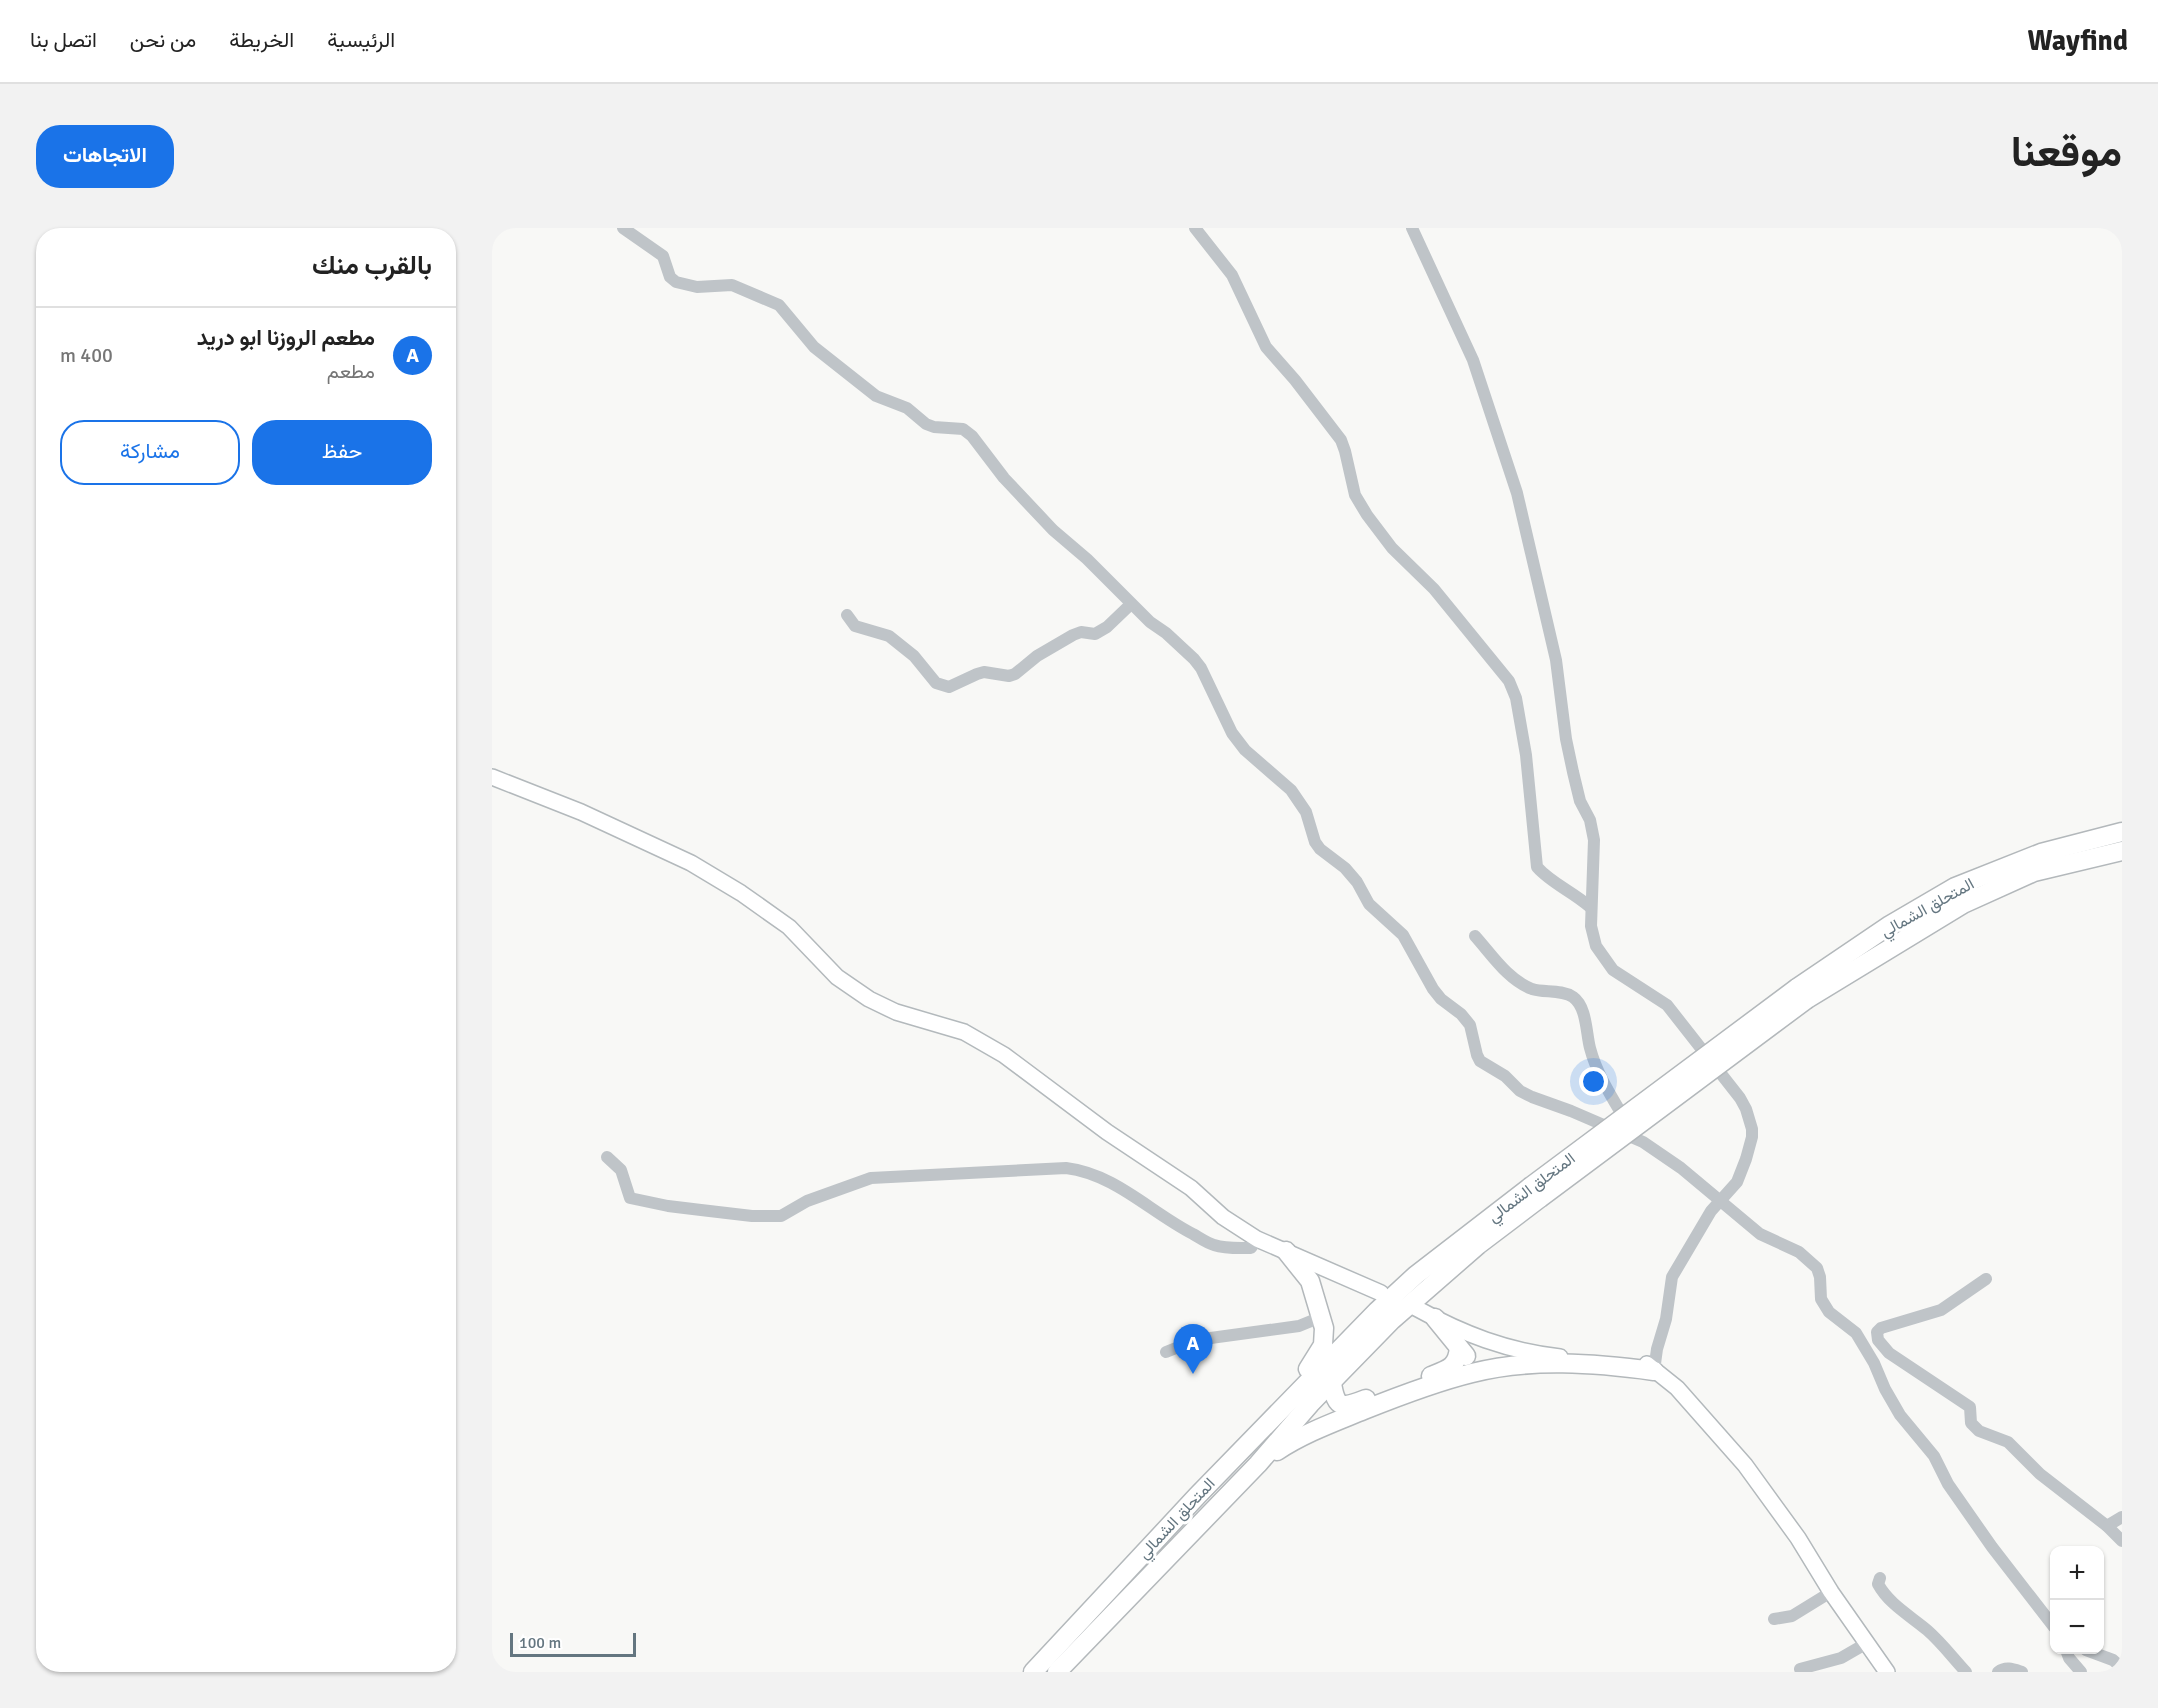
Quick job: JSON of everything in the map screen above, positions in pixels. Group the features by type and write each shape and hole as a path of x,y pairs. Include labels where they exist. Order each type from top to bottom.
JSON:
{"highway":[{"name":"المتحلق الشمالي","path":"1033,1672 1265,1425 1374,1314 1416,1275 1535,1193 1802,994 1890,925 1955,887 2042,853 2122,831"},
{"name":"المتحلق الشمالي","path":"1802,994 1964,904 2034,872 2122,851"},
{"name":"المتحلق الشمالي","path":"1057,1672 1258,1464 1310,1404 1392,1320 1535,1193"},
{"path":"1265,1425 1318,1355 1323,1345 1322,1323 1313,1289 1311,1269 1286,1251"},
{"path":"1322,1323 1331,1331 1341,1331 1374,1314"},
{"path":"1435,1318 1477,1368"},
{"path":"1458,1328 1470,1341 1477,1368"},
{"path":"1445,1371 1457,1360 1459,1348"},
{"path":"1258,1464 1288,1444 1398,1396 1477,1368 1501,1356 1533,1354"},
{"path":"1332,1383 1334,1398 1342,1405 1349,1406 1445,1371 1526,1364 1654,1371"}],"main road":[{"path":"492,777 619,828 691,863 741,893 789,927 837,977 869,999 896,1012 964,1032 1004,1055 1107,1132 1191,1188 1223,1218 1257,1239 1286,1251"},
{"path":"1311,1269 1381,1293"},
{"path":"1416,1308 1489,1343 1533,1354 1647,1364 1667,1379 1745,1465 1798,1538 1831,1592 1887,1672"}],"street":[{"path":"623,228 663,256 670,276 676,282 697,287 732,285 779,305 814,346 876,396 907,408 926,424 934,427 963,429 982,447 1016,492 1063,540 1087,560 1150,622 1194,658 1210,685 1223,718 1245,750 1291,790 1306,812 1315,842 1320,849 1345,868 1357,882 1369,904 1403,935 1433,989 1470,1025 1480,1061 1505,1076 1520,1090 1532,1097 1571,1111 1636,1140 1681,1168 1760,1234 1799,1252 1817,1268 1820,1277 1821,1299 1829,1312 1856,1334 1874,1363 1900,1415 1934,1456 1948,1484 1992,1547 2050,1621"},
{"path":"1195,228 1232,275 1266,346 1341,440 1355,495 1368,515 1392,548 1434,589 1509,681 1516,698 1526,755 1537,867 1546,877 1575,893 1590,907"},
{"path":"1412,228 1473,360 1516,493 1556,660 1566,739 1573,772 1580,801 1590,820 1594,840 1590,907 1591,926 1596,946 1604,959 1622,977 1667,1005 1712,1059 1740,1098 1752,1129 1749,1150 1737,1182 1711,1210 1672,1276 1668,1309 1657,1349 1654,1371"},
{"path":"848,615 855,626 889,636 914,656 936,683 950,687 984,672 1009,676 1014,674 1037,656 1073,635 1081,632 1095,634 1107,627 1131,604"},
{"path":"1475,936 1516,982 1534,990 1563,993 1573,997 1585,1021 1597,1070 1636,1140"},
{"path":"607,1157 621,1170 630,1198 668,1206 752,1216 781,1216 807,1201 870,1178 1066,1168 1082,1170 1103,1177 1180,1228 1213,1245 1251,1248 1257,1239"},
{"path":"1986,1279 1941,1310 1881,1328 1877,1332 1878,1340 1889,1353 1970,1407 1971,1423 1979,1431 2008,1442 2040,1474 2107,1526 2122,1541"},
{"path":"1166,1352 1196,1340 1322,1323"},
{"path":"2107,1526 2122,1517"},
{"path":"1880,1578 1878,1584 1883,1594 1932,1634 1966,1672"},
{"path":"1774,1619 1792,1616 1831,1592"},
{"path":"1800,1669 1841,1658 1867,1643"},
{"path":"2068,1654 2071,1672"},
{"path":"2068,1654 2081,1672"},
{"path":"2097,1654 2113,1660 2122,1668"},
{"path":"1998,1672 2011,1668 2022,1672"}],"place":[{"name":"مطعم الروزنا ابو دريد","path":"1193,1374"}]}
